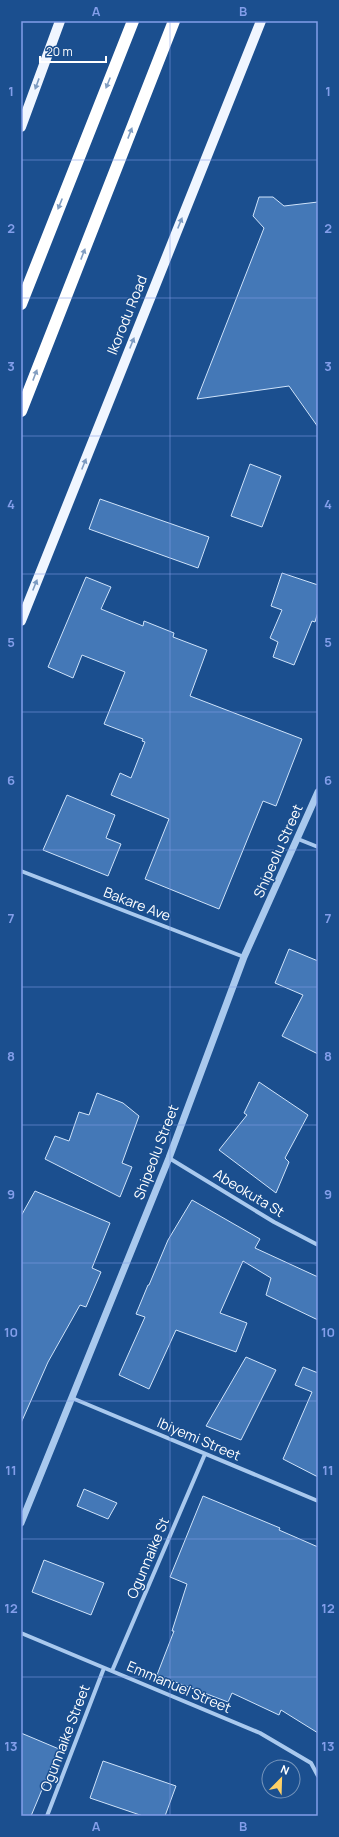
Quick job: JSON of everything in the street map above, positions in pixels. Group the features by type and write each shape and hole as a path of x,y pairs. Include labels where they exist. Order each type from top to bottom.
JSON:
{"highway":[{"path":"21,304 133,21"},
{"path":"21,411 174,21"}],"main road":[{"path":"21,127 60,21"},
{"name":"Ikorodu Road","path":"21,621 261,21"}],"street":[{"name":"Shipeolu Street","path":"21,1523 169,1158 244,957 318,792"},
{"path":"298,839 318,847"},
{"name":"Bakare Ave","path":"21,871 244,957"},
{"name":"Abeokuta St","path":"169,1158 274,1222 318,1245"},
{"name":"Ibiyemi Street","path":"72,1398 318,1501"},
{"name":"Ogunnaike St","path":"112,1671 205,1454"},
{"name":"Emmanuel Street","path":"21,1633 260,1733 311,1763 318,1776"},
{"name":"Ogunnaike Street","path":"47,1816 104,1668"}],"building":[{"path":"259,197 273,197 284,206 318,202 318,427 289,386 197,399 264,228 253,216"},
{"path":"250,464 281,476 262,527 231,516"},
{"path":"100,499 209,537 198,568 89,529"},
{"path":"282,573 318,585 318,612 315,622 312,621 294,665 273,657 278,642 270,638 282,610 271,606"},
{"path":"86,577 111,587 101,609 143,626 144,621 174,633 173,637 207,650 190,696 302,739 276,806 263,801 219,909 145,879 169,819 111,795 120,773 131,778 145,742 142,741 143,739 104,724 125,672 82,655 73,678 48,667"},
{"path":"67,795 115,815 106,838 121,844 108,876 43,850"},
{"path":"289,949 318,961 318,1054 282,1036 303,995 275,983"},
{"path":"259,1082 308,1115 285,1158 289,1162 276,1193 219,1150 247,1115 244,1113"},
{"path":"97,1093 123,1103 139,1116 122,1163 132,1167 120,1197 45,1159 55,1136 69,1141 79,1112 89,1115"},
{"path":"35,1191 110,1223 92,1268 101,1272 86,1307 80,1305 48,1362 21,1423 21,1216"},
{"path":"192,1200 260,1239 255,1248 318,1277 318,1320 266,1295 271,1278 243,1261 220,1313 247,1323 236,1352 176,1330 149,1389 119,1375 145,1317 136,1314 148,1285 168,1240"},
{"path":"246,1357 276,1370 241,1440 206,1426"},
{"path":"303,1367 318,1373 318,1477 283,1459 312,1392 295,1385"},
{"path":"84,1489 117,1503 108,1519 77,1506"},
{"path":"203,1496 280,1528 279,1530 318,1547 318,1733 281,1710 279,1715 232,1693 228,1702 157,1675 174,1631 172,1631 187,1584 170,1577"},
{"path":"44,1560 104,1583 91,1615 32,1592"},
{"path":"21,1733 59,1749 31,1816 21,1816"},
{"path":"103,1761 176,1786 165,1816 143,1816 90,1798"}]}
